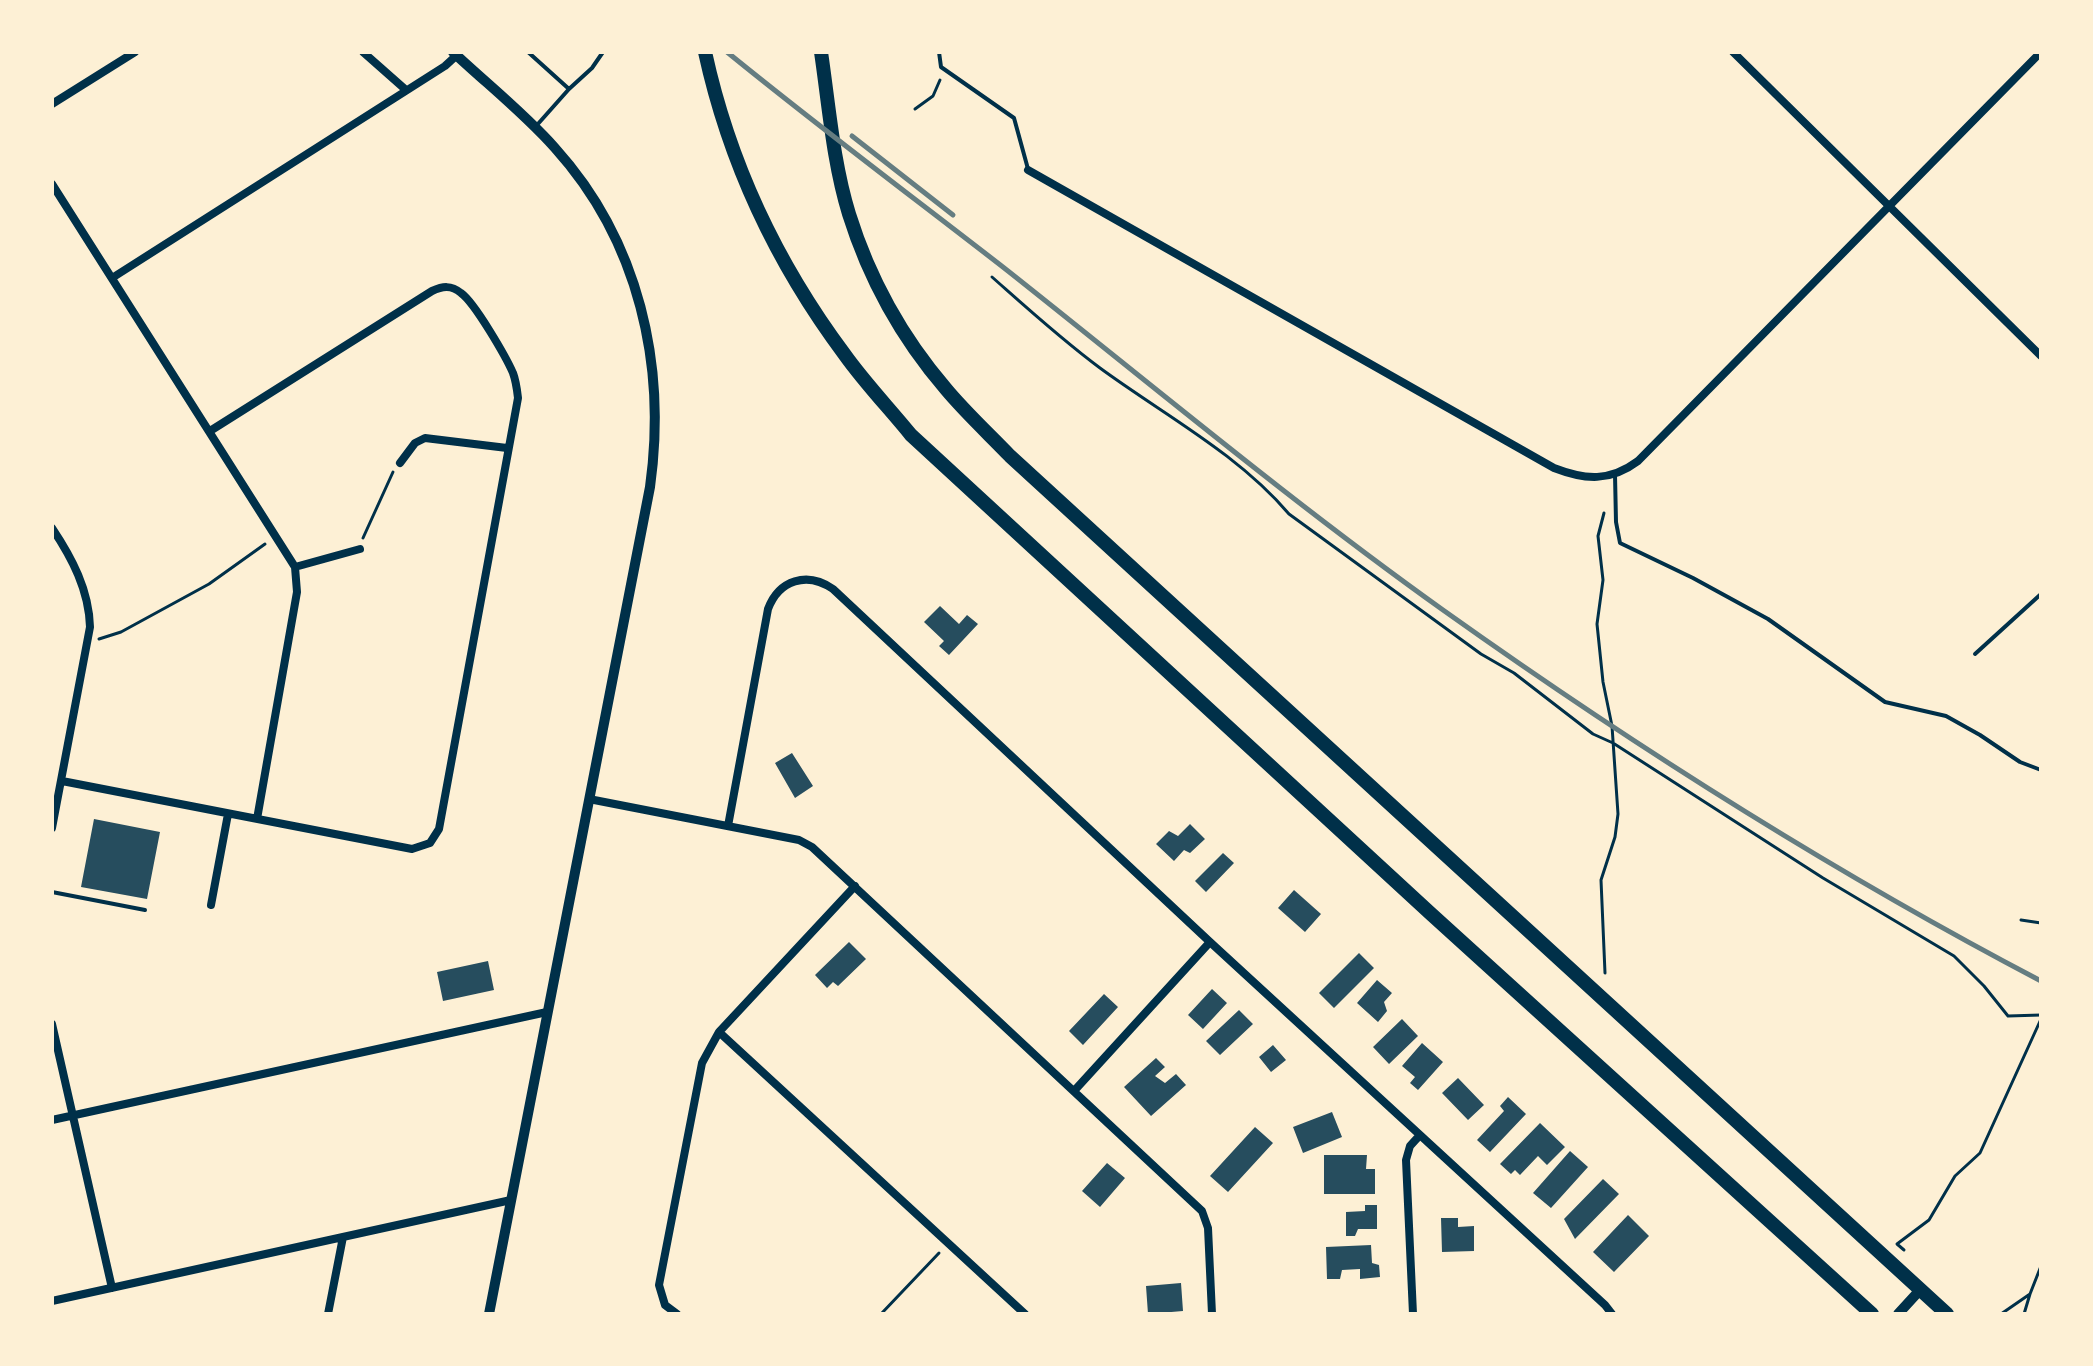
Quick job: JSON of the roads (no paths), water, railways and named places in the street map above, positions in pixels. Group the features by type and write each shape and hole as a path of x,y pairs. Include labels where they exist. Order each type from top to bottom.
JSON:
{"main road":[{"path":"705,52 716,101 744,180 794,278 845,356 911,435 1407,892 1872,1314"},
{"path":"821,52 838,166 849,215 871,271 898,322 946,389 1010,456 1943,1313"}],"street":[{"path":"52,104 135,52"},
{"path":"363,52 406,90"},
{"path":"1733,52 2041,356"},
{"path":"1028,170 1554,468 1572,475 1597,478 1615,475 1638,461 2041,52"},
{"path":"112,278 445,66 455,54 536,127 590,192 624,255 642,308 655,389 655,441 650,487 489,1314"},
{"path":"52,184 295,567 297,592 257,819"},
{"path":"62,781 412,849 430,843 435,837 442,819 518,398 515,377 468,300 462,293 443,286 210,431"},
{"path":"400,463 415,443 425,438 507,448"},
{"path":"52,528 71,561 89,614 88,643 52,828"},
{"path":"295,567 360,549"},
{"path":"728,826 770,601 780,589 793,581 807,579 821,582 833,589 1612,1314"},
{"path":"589,799 806,843 1202,1211 1208,1228 1212,1314"},
{"path":"211,905 228,814"},
{"path":"677,1314 662,1299 660,1277 702,1063 719,1032 855,886"},
{"path":"1074,1091 1210,942"},
{"path":"52,1120 547,1012"},
{"path":"52,1024 112,1288"},
{"path":"719,1032 1025,1314"},
{"path":"1413,1314 1406,1160 1410,1146 1420,1135"},
{"path":"52,1301 511,1200"},
{"path":"328,1314 343,1237"},
{"path":"1898,1314 1920,1290"}],"lane":[{"path":"528,52 569,89"},
{"path":"536,127 592,68 603,52"},
{"path":"939,52 941,67 1014,118 1028,170"},
{"path":"1615,475 1616,522 1620,543 1768,619 1885,702 1946,716 2020,762 2041,770"},
{"path":"1975,654 2041,594"},
{"path":"52,892 145,910"}],"railway":[{"path":"727,52 1277,486 1515,661 1811,852 2041,981"},
{"path":"852,136 953,215"}]}
